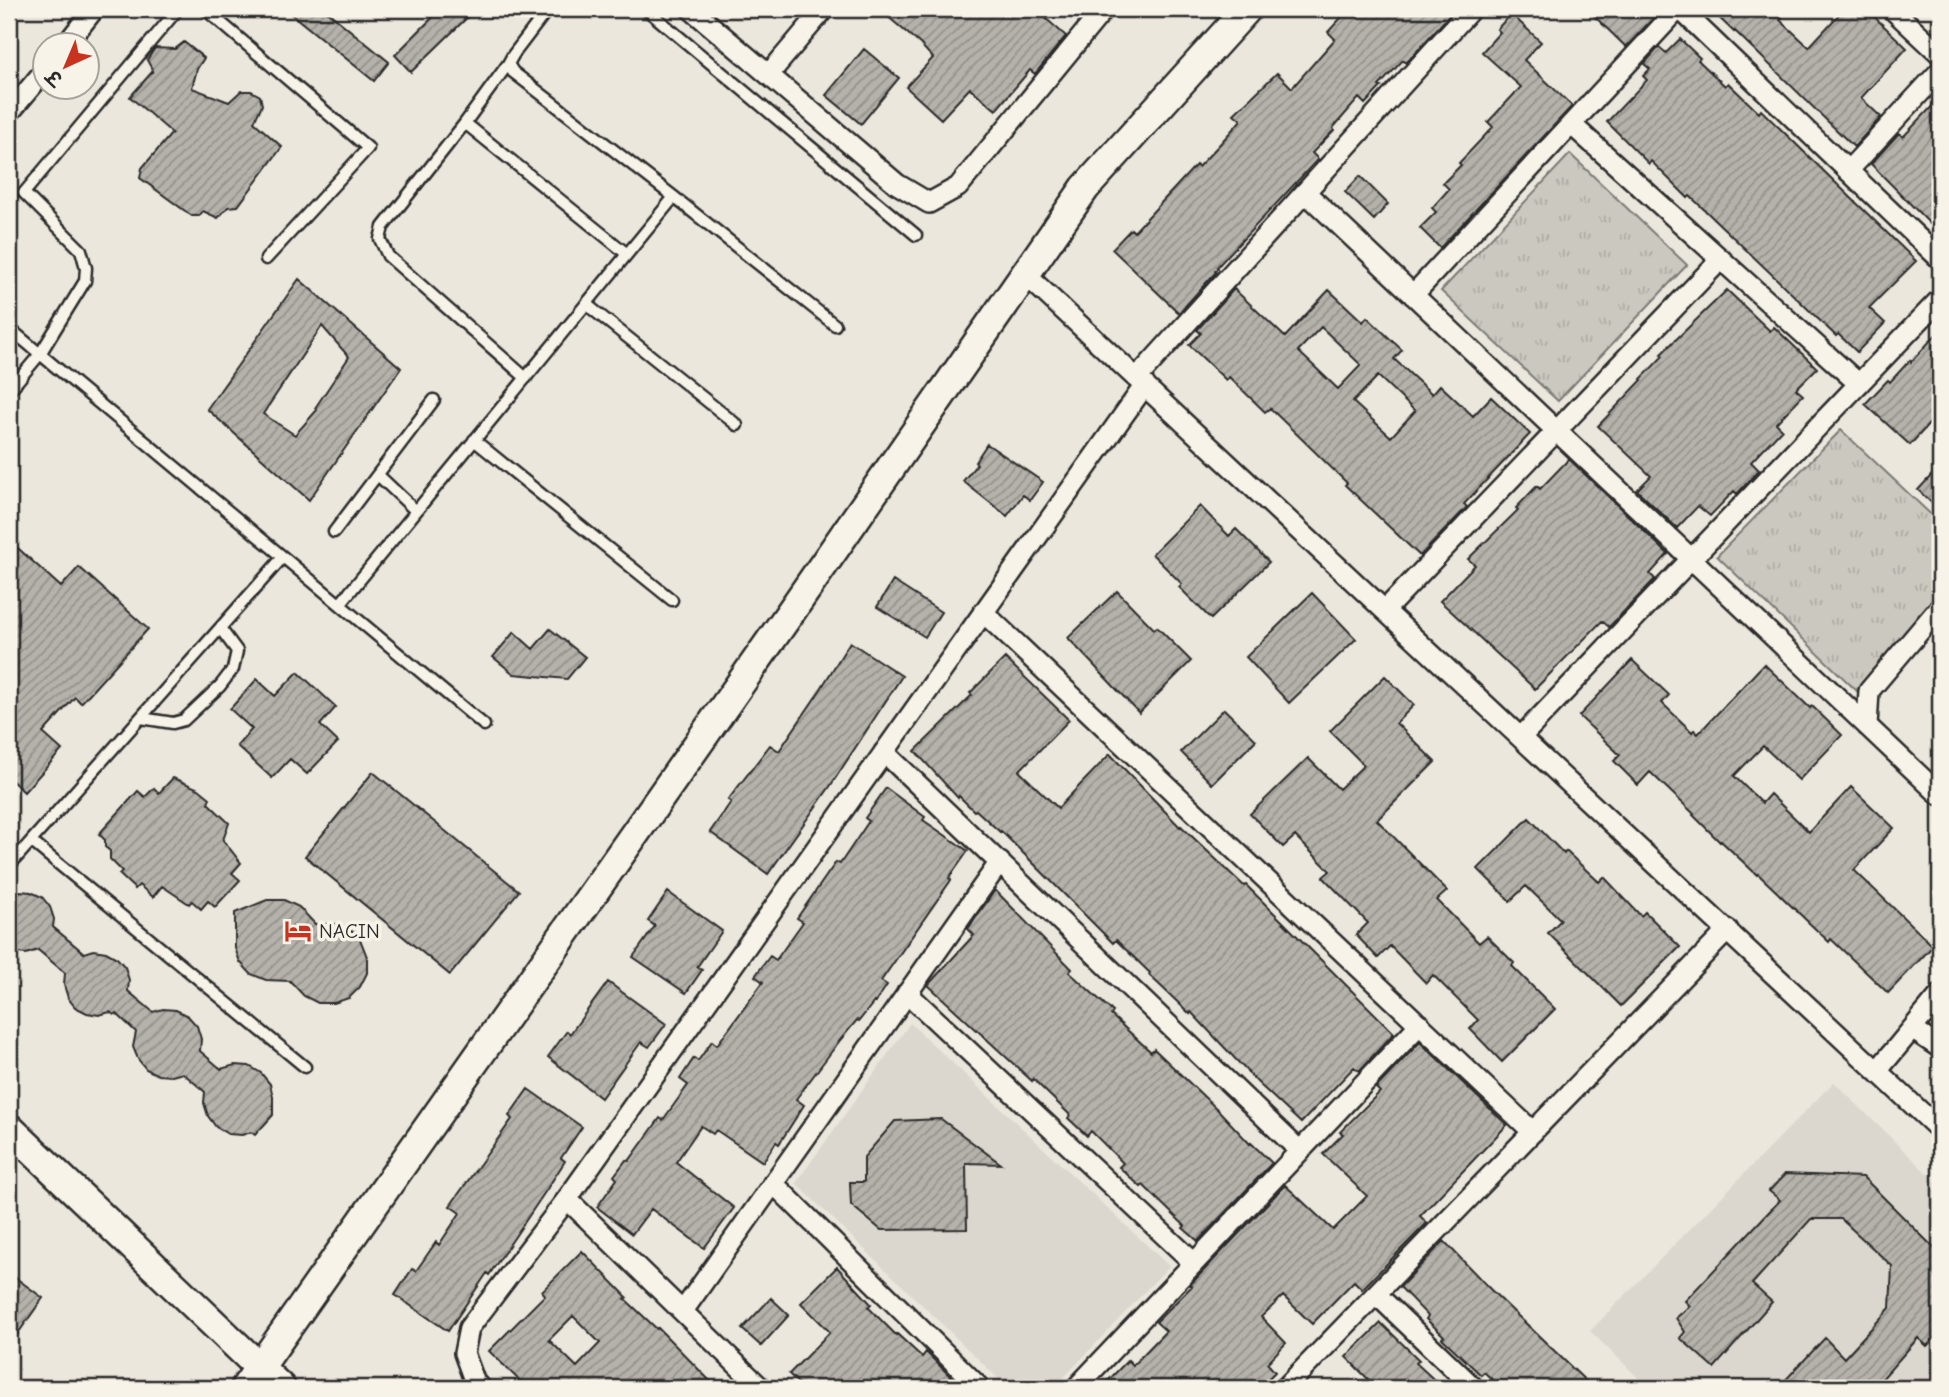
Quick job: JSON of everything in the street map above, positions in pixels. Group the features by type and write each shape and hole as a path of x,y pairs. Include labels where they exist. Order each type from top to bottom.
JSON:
{"street":[{"path":"76,32 94,9"},
{"path":"691,9 897,184 929,203 958,187 1104,9"},
{"path":"769,74 824,9"},
{"path":"252,1378 1085,188 1247,9"},
{"path":"481,1388 475,1383 464,1353 469,1328 568,1199 983,612 1141,382 1305,192 1471,9"},
{"path":"1413,295 1679,9 1940,259"},
{"path":"1892,9 1940,54"},
{"path":"1848,171 1940,71"},
{"path":"9,114 32,86"},
{"path":"1571,124 1859,384"},
{"path":"1305,192 1940,795"},
{"path":"1385,610 1721,259"},
{"path":"1025,274 1940,1130"},
{"path":"1521,737 1940,299"},
{"path":"1867,726 1869,691 1940,607"},
{"path":"983,612 1533,1132"},
{"path":"884,751 1300,1151"},
{"path":"682,1311 1000,862"},
{"path":"1285,1388 1728,930"},
{"path":"907,993 1194,1263"},
{"path":"1878,1070 1940,995"},
{"path":"1076,1388 1419,1024"},
{"path":"1912,1030 1940,1048"},
{"path":"9,1128 252,1378 281,1388"},
{"path":"773,1183 980,1388"},
{"path":"568,1199 761,1388"},
{"path":"1376,1294 1474,1388"}],"lane":[{"path":"9,390 40,354 85,281 86,268 81,250 24,193 178,9"},
{"path":"205,9 368,148 266,259"},
{"path":"526,378 388,256 380,239 383,226 465,123 548,9"},
{"path":"646,9 916,235"},
{"path":"508,65 513,72 835,325"},
{"path":"465,123 627,254"},
{"path":"340,604 674,197"},
{"path":"586,304 737,425"},
{"path":"9,328 484,724"},
{"path":"334,532 434,400"},
{"path":"474,440 671,600"},
{"path":"378,475 416,511"},
{"path":"9,866 283,557"},
{"path":"141,718 173,723 184,720 220,686 233,669 237,651 220,628"},
{"path":"32,842 305,1067"}],"shaded area":[{"path":"910,1023 1169,1266 1054,1388 1008,1388 796,1183"},
{"path":"1834,1082 1940,1186 1940,1388 1649,1388 1590,1331"}],"green space":[{"path":"1570,154 1687,265 1558,401 1441,291"},
{"path":"1841,430 1940,523 1940,602 1864,698 1717,556"}],"building":[{"path":"285,9 324,9 389,62 374,81"},
{"path":"441,9 476,9 411,72 395,55"},
{"path":"879,9 951,9 961,17 968,9 1035,9 1066,36 1035,74 1030,70 996,110 970,88 941,119 906,87 933,58"},
{"path":"1349,9 1455,9 1406,63 1403,60 1365,104 1359,98 1312,153 1318,159 1217,267 1216,272 1179,313 1112,249 1131,229 1134,232 1196,165 1198,167 1218,146 1241,120 1234,114 1277,73 1292,88 1335,39 1328,32"},
{"path":"1587,9 1662,9 1626,47"},
{"path":"1710,9 1774,9 1782,18 1780,20 1809,47 1844,9 1866,9 1907,48 1861,98 1881,117 1854,147"},
{"path":"1511,14 1541,42 1524,60 1572,106 1440,248 1420,228 1436,212 1432,208 1449,189 1443,183 1493,127 1488,122 1521,87 1482,52 1500,32 1497,29"},
{"path":"1680,39 1725,86 1728,83 1759,113 1761,110 1916,261 1869,308 1885,323 1857,352 1838,334 1836,336 1690,196 1688,198 1651,161 1649,164 1607,122 1647,80 1643,76 1650,69 1644,64 1659,47 1666,53"},
{"path":"184,42 204,58 197,69 192,88 229,102 241,91 251,91 260,96 262,105 254,122 282,147 238,206 228,207 218,218 203,211 199,216 192,216 140,178 142,168 172,133 130,97 153,71 147,60 155,48 175,49"},
{"path":"864,49 899,78 861,124 826,95"},
{"path":"1940,98 1940,234 1871,164 1899,133 1903,137"},
{"path":"1360,176 1388,204 1374,220 1345,192"},
{"path":"299,279 401,368 309,500 207,409","holes":["322,326 349,357 315,408 317,410 295,435 263,414"]},
{"path":"1234,289 1285,337 1329,290 1363,322 1367,317 1402,350 1394,359 1432,394 1440,385 1473,416 1491,397 1530,434 1464,504 1467,507 1420,556 1345,485 1347,483 1270,408 1265,412 1229,377 1226,380 1189,345 1201,333 1197,330","holes":["1321,327 1361,365 1338,389 1298,351","1378,376 1415,411 1391,437 1353,402"]},
{"path":"1727,290 1770,331 1774,327 1817,368 1796,389 1803,395 1776,423 1782,429 1751,462 1759,470 1737,494 1734,491 1710,516 1698,506 1677,528 1637,490 1651,476 1598,426 1663,356 1661,354"},
{"path":"1940,330 1940,412 1910,445 1865,404 1910,360 1911,362"},
{"path":"987,444 1043,482 1030,500 1023,495 1007,516 963,481 977,464 975,462"},
{"path":"1569,459 1668,554 1650,574 1655,579 1609,627 1602,621 1535,689 1440,601 1475,565 1468,559 1518,510 1516,508 1537,486 1540,489"},
{"path":"1940,466 1940,511 1918,490"},
{"path":"1200,506 1229,536 1236,529 1269,562 1211,619 1179,587 1182,584 1152,554"},
{"path":"9,540 61,587 79,567 148,629 81,703 75,697 43,733 62,750 24,792 9,778"},
{"path":"893,581 941,612 925,637 877,607"},
{"path":"1117,591 1154,629 1157,627 1191,661 1139,713 1068,638"},
{"path":"1312,593 1356,639 1289,703 1246,657"},
{"path":"550,629 585,657 567,679 514,674 493,657 514,632 533,649"},
{"path":"850,642 902,676 829,788 768,874 710,832 731,802 728,800 770,745 779,751"},
{"path":"1005,658 1069,720 1019,771 1058,808 1110,754 1180,827 1246,885 1394,1033 1359,1071 1354,1067 1301,1123 1258,1083 1191,1012 1190,1014 1149,975 1116,940 1113,943 1001,831 959,796 958,798 915,751"},
{"path":"1632,660 1669,695 1662,703 1692,732 1694,730 1698,734 1764,664 1842,735 1799,780 1763,746 1734,776 1762,803 1770,794 1809,832 1851,787 1894,828 1854,870 1933,946 1888,993 1720,842 1650,772 1638,785 1614,761 1620,755 1579,716"},
{"path":"298,672 336,707 320,725 338,742 307,774 290,759 272,778 237,746 252,729 230,709 257,679 275,696"},
{"path":"1385,676 1414,705 1396,723 1435,762 1377,820 1447,891 1437,900 1479,943 1487,936 1514,963 1512,966 1555,1009 1502,1062 1470,1029 1478,1020 1433,975 1426,983 1390,946 1378,958 1356,935 1368,923 1323,877 1330,871 1295,836 1283,847 1250,814 1308,758 1339,789 1364,765 1330,731"},
{"path":"1224,709 1256,740 1212,784 1181,752"},
{"path":"373,772 519,891 450,975 305,856"},
{"path":"173,778 199,789 210,798 208,803 229,823 223,840 241,863 232,873 240,880 215,907 208,901 201,909 192,901 189,904 162,886 153,897 139,885 135,889 119,874 122,871 110,859 110,851 99,834 138,791 145,797 154,788 159,793"},
{"path":"886,788 925,817 923,820 968,851 881,981 887,985 875,1003 841,1039 796,1099 804,1105 779,1144 776,1142 763,1162 716,1130 713,1134 701,1126 676,1162 734,1208 704,1248 651,1209 632,1234 597,1207 617,1179 614,1176 626,1160 629,1161 660,1118 663,1120 688,1085 680,1079 694,1058 698,1061 712,1041 717,1045 763,982 755,976 770,956 776,960 803,922 797,918 836,862 840,864 869,821 865,818"},
{"path":"1529,818 1564,854 1566,851 1599,882 1604,877 1641,916 1645,912 1680,947 1621,1006 1548,933 1561,920 1526,886 1510,901 1478,869"},
{"path":"995,890 1072,969 1069,972 1113,1012 1111,1015 1151,1052 1154,1049 1272,1163 1198,1241 1143,1185 1141,1187 1119,1167 1123,1163 1091,1131 1087,1136 1068,1118 1070,1115 1033,1079 1032,1081 928,985 974,935 968,929"},
{"path":"19,891 42,897 50,907 54,919 53,927 84,953 93,950 106,952 117,958 125,967 129,980 128,991 153,1012 163,1009 176,1010 188,1016 197,1026 201,1039 200,1051 221,1069 235,1065 249,1066 261,1073 270,1084 273,1115 255,1135 251,1132 242,1135 228,1134 216,1127 208,1116 204,1103 205,1092 183,1073 172,1076 158,1075 146,1069 133,1047 136,1032 116,1013 99,1015 75,1007 68,998 64,985 65,973 38,950 26,954 9,952 9,894"},
{"path":"668,892 722,931 697,967 702,970 686,993 633,957 655,926 648,921"},
{"path":"267,900 284,900 299,907 315,924 336,924 358,934 367,957 367,973 360,987 349,998 334,1003 318,1003 304,996 290,981 266,980 251,974 240,962 235,948 235,913"},
{"path":"608,982 666,1024 649,1047 641,1042 601,1098 548,1057 567,1031 570,1034"},
{"path":"1420,1042 1507,1125 1420,1216 1427,1223 1362,1289 1354,1281 1312,1324 1283,1296 1261,1317 1286,1343 1267,1363 1275,1372 1259,1388 1101,1388 1128,1360 1133,1365 1166,1331 1156,1322 1285,1185 1333,1230 1367,1196 1323,1154 1343,1134 1340,1132 1380,1092 1376,1088"},
{"path":"528,1089 582,1127 561,1158 565,1161 547,1189 448,1331 395,1295 412,1269 416,1271 436,1242 439,1245 460,1213 450,1206 512,1119 509,1116"},
{"path":"941,1119 1001,1164 966,1163 967,1229 881,1230 851,1205 850,1182 864,1182 864,1157 895,1121"},
{"path":"1785,1174 1863,1177 1940,1254 1940,1332 1927,1346 1918,1338 1874,1388 1778,1388 1825,1338 1844,1358 1890,1308 1892,1266 1841,1219 1811,1219 1752,1284 1772,1302 1714,1368 1680,1338 1685,1332 1676,1318 1690,1306 1685,1301 1780,1200 1769,1191"},
{"path":"1444,1241 1593,1388 1501,1388 1484,1372 1481,1375 1442,1338 1444,1336 1426,1319 1428,1316 1400,1287"},
{"path":"582,1251 627,1297 625,1299 658,1328 717,1388 527,1388 489,1351 545,1295 542,1291","holes":["573,1316 600,1343 577,1367 549,1340"]},
{"path":"837,1267 871,1304 868,1307 896,1335 922,1357 926,1352 962,1388 803,1388 789,1374 830,1332 801,1303"},
{"path":"9,1273 43,1298 9,1346"},
{"path":"771,1298 789,1315 761,1346 742,1329"},
{"path":"1381,1323 1419,1360 1416,1363 1443,1388 1377,1388 1346,1357"}],"place":[{"name":"NACIN","path":"298,931"}]}
